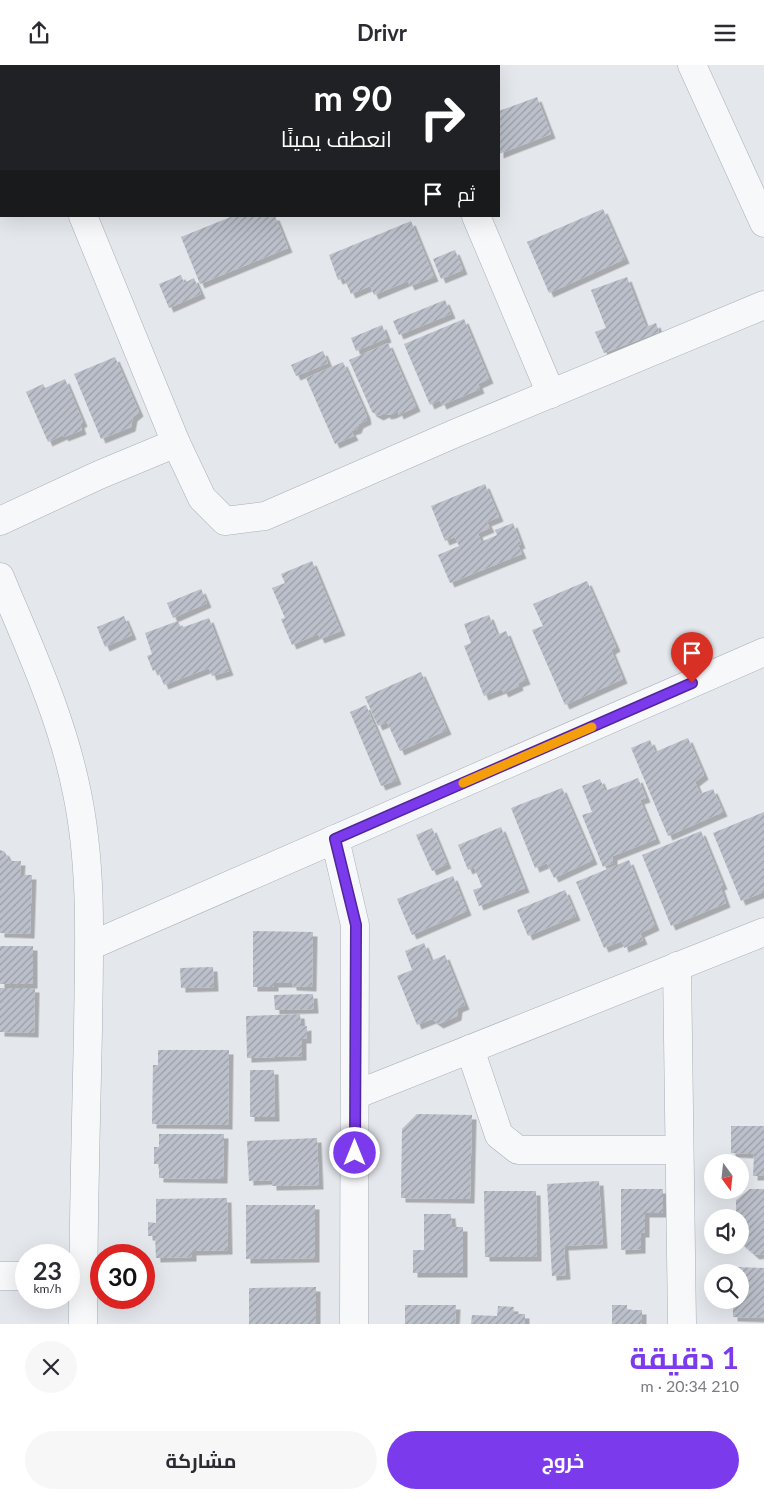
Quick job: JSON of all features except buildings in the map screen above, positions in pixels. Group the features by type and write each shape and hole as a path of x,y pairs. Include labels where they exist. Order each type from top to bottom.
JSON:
{"street":[{"path":"692,65 764,223"},
{"path":"83,217 176,443 202,498 225,521 266,516 456,433 764,305"},
{"path":"476,217 551,394"},
{"path":"0,521 99,475 176,443"},
{"path":"0,577 57,717 77,793 85,841 90,946 77,1244"},
{"path":"90,946 764,652"},
{"path":"335,839 356,925 354,1324"},
{"path":"355,1095 764,932"},
{"path":"677,967 682,1324"},
{"path":"470,1049 499,1135 518,1150 679,1150"},
{"path":"0,1277 15,1276"},
{"path":"80,1303 83,1324"}],"slow traffic":[{"path":"463,783 592,727"}],"route":[{"path":"355,1153 356,925 335,839 692,683"}]}
